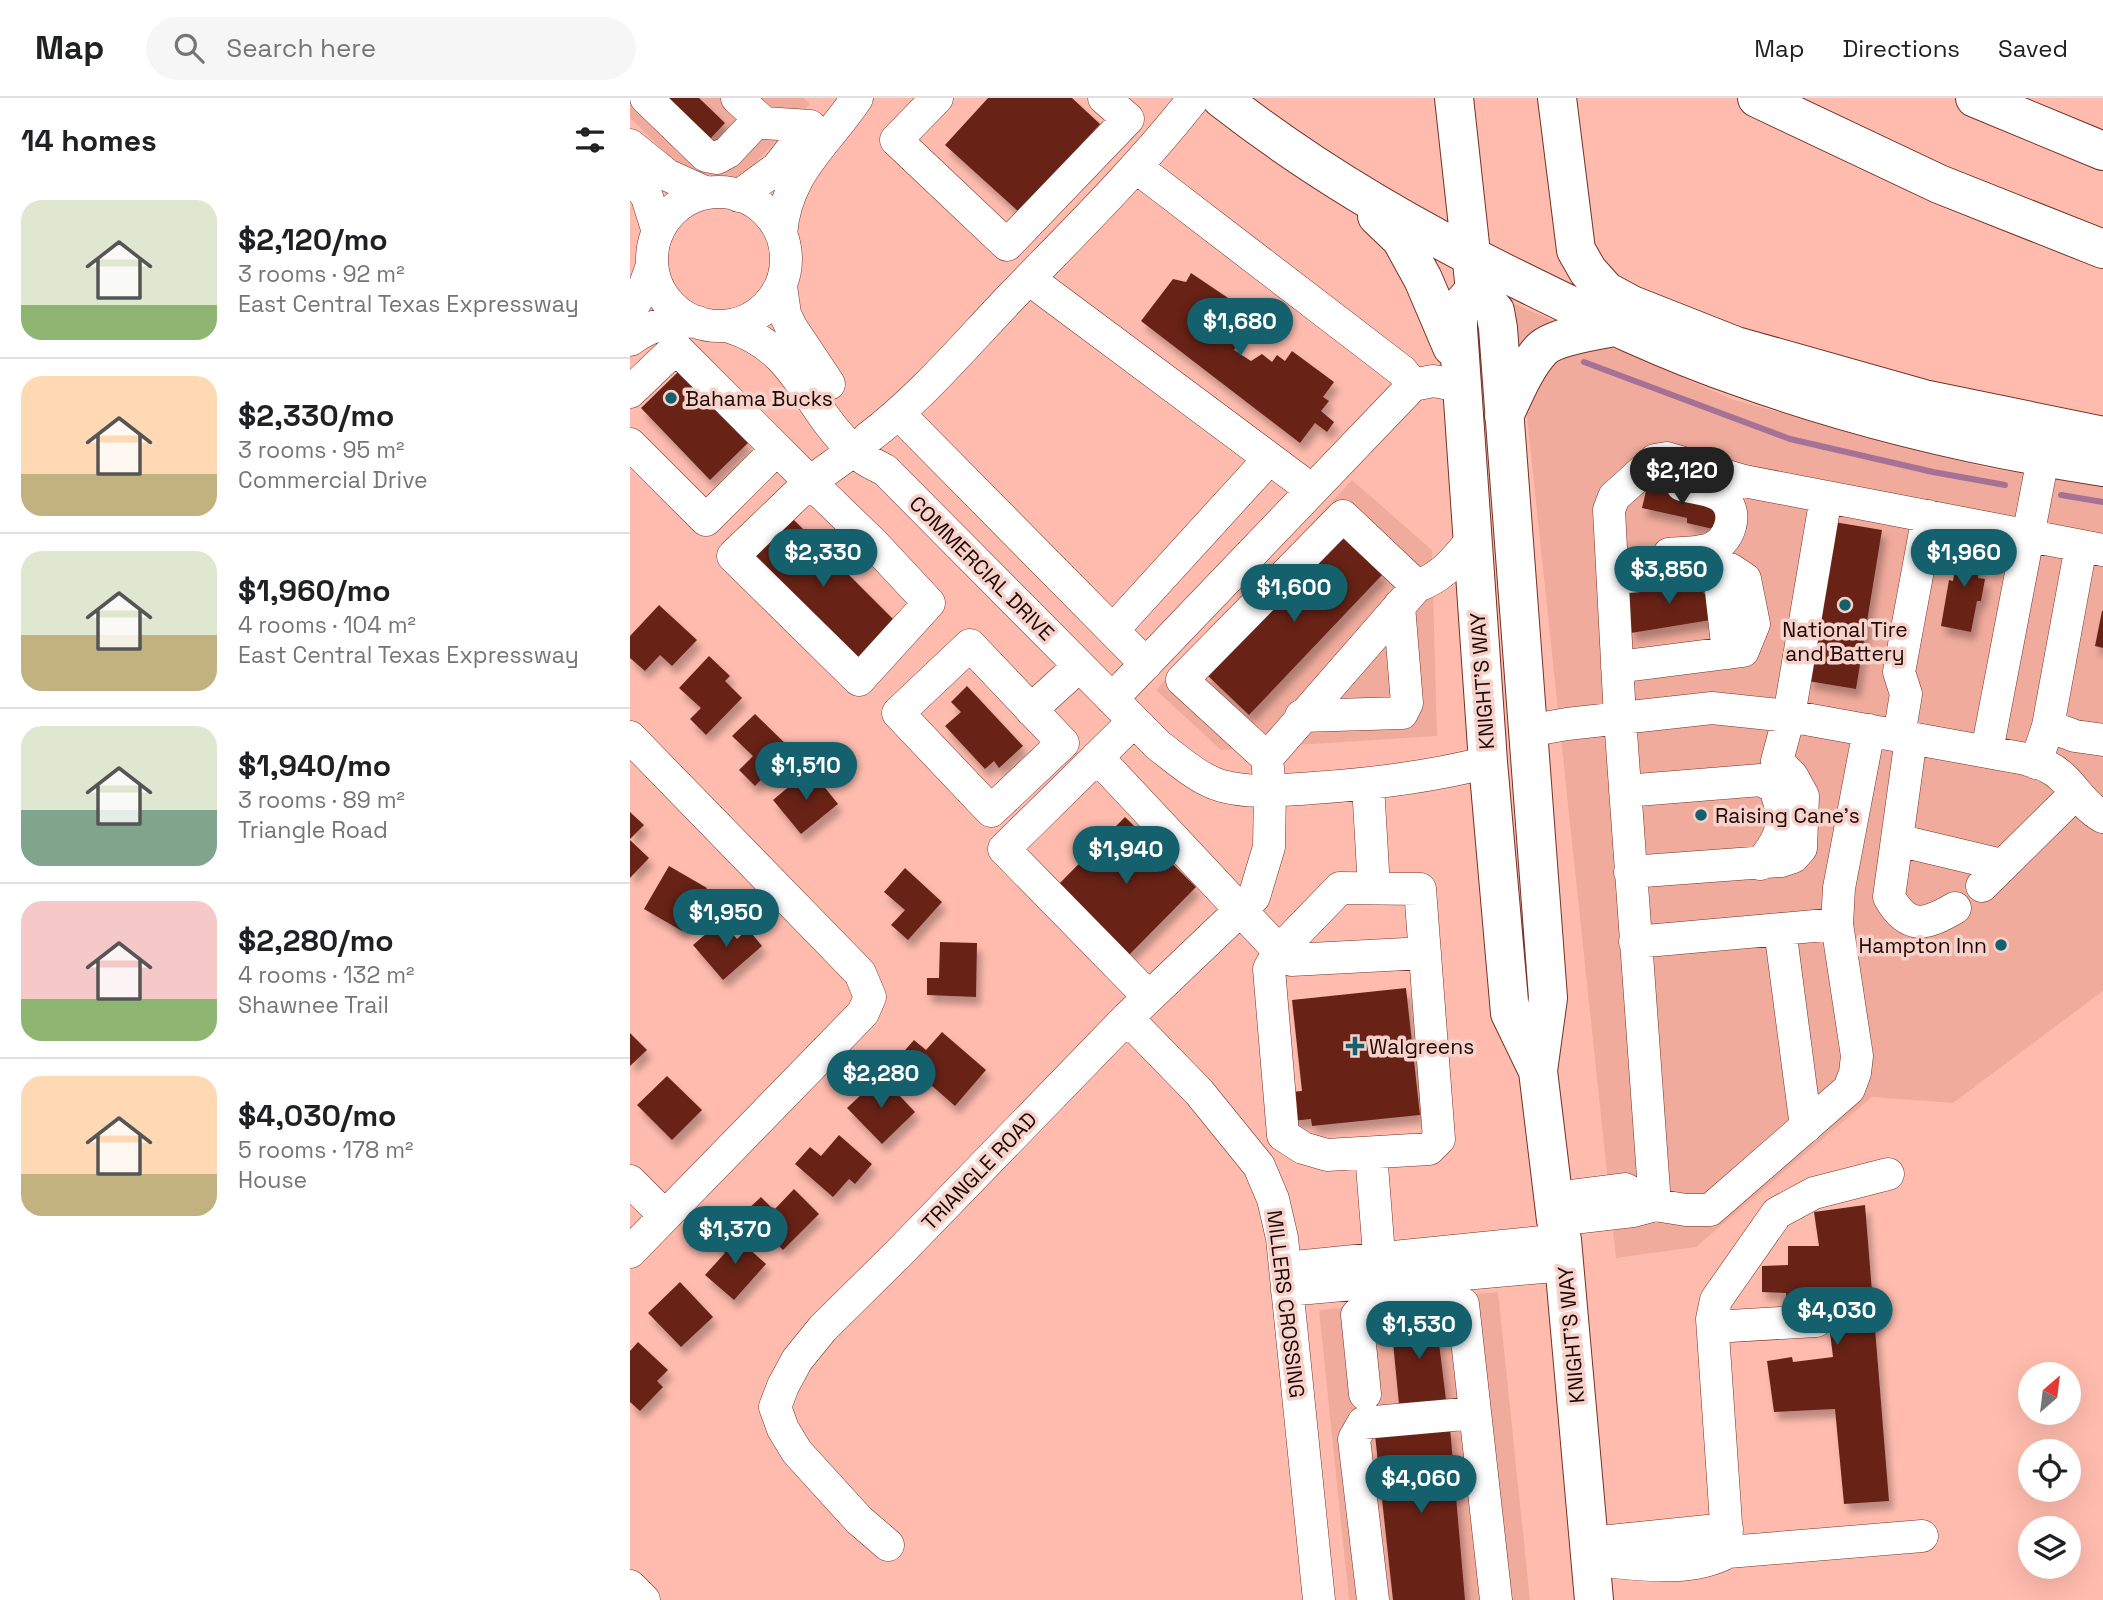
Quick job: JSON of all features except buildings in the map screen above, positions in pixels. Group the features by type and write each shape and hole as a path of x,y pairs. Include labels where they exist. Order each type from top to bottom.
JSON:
{"main road":[{"path":"1221,98 1280,143 1474,274 1738,377 1822,404 1894,424 2043,458 2103,467"},
{"path":"1454,98 1474,274"},
{"path":"1757,98 1939,184 2103,249"},
{"path":"1975,98 2103,151"},
{"path":"1558,111 1576,250 1588,271 1606,291 1736,346 1924,399 2103,436"},
{"path":"1345,185 1401,239 1423,279 1461,376"},
{"name":"KNIGHT'S WAY","path":"1474,274 1458,309 1488,762 1510,1013 1538,1072"},
{"name":"KNIGHT'S WAY","path":"1474,274 1496,311 1548,998 1538,1072 1559,1231 1594,1600"},
{"path":"1504,418 1521,381 1543,347 1575,335 1615,327"},
{"path":"1488,762 1498,760 1506,768 1513,805 1519,870 1542,908"}],"street":[{"path":"646,98 706,156 717,159 728,152 753,114 810,126"},
{"path":"739,196 778,168 825,111 849,98"},
{"path":"781,234 784,212 795,180 857,98"},
{"path":"937,98 896,140 1007,246 1128,119 1104,98"},
{"path":"630,392 676,348 778,449 810,482 929,603 859,680 733,556 810,482 899,414 1157,145 1194,98"},
{"path":"630,145 667,175 707,193"},
{"path":"1136,167 1402,372 1413,385"},
{"path":"630,172 647,197 658,232"},
{"path":"698,323 671,306 658,285 651,255 658,232 674,210 696,196 717,191 739,196 761,206 777,224 786,260 781,286 785,314 861,444"},
{"path":"630,311 644,288 652,265"},
{"path":"1029,279 1312,490"},
{"path":"730,327 757,315 774,298 781,286"},
{"path":"630,340 651,326 683,321 747,332 778,353 790,366 831,426 861,444"},
{"path":"1112,699 1413,385 1461,376"},
{"path":"899,414 1146,664"},
{"path":"630,444 706,520 778,449"},
{"name":"COMMERCIAL DRIVE","path":"861,444 1159,746 1192,772 1219,785 1246,791 1270,791 1368,785 1488,762"},
{"path":"1655,1205 1617,667 1609,510 1614,498 1655,460 1667,458 1744,481 2092,548 2048,726 2036,763"},
{"path":"1987,751 2043,458"},
{"path":"1113,630 1269,459"},
{"path":"1612,568 1708,550 1718,545 1728,534 1730,509 1718,494 1639,474"},
{"path":"1744,481 1747,539"},
{"path":"1777,761 1789,716 1826,497"},
{"path":"1301,716 1402,713 1407,703 1408,596 1343,516 1182,680 1267,758 1301,716 1408,596 1447,570 1472,540"},
{"path":"1365,1394 1357,1315 1381,1284 1559,1231 1625,1189 1655,1205 1686,1210 1710,1210 1849,1089 1857,1056 1837,924 1839,888 1906,694 1899,672 1928,516"},
{"path":"1612,568 1706,571 1730,569 1745,579 1754,624 1743,651 1617,667"},
{"path":"970,645 1031,710 1063,743 991,811 898,713 970,645"},
{"path":"1031,710 1079,666"},
{"path":"1528,730 1712,708 1789,716 1987,751 2049,767 2067,782 2082,802 2103,817"},
{"path":"1134,721 1097,757 1279,951 1291,960 1425,953"},
{"path":"2048,726 2075,736 2103,740"},
{"path":"1893,735 1897,840 1889,897 1899,914 1918,922 1936,919 1955,908"},
{"path":"630,737 860,973 870,996 863,1013 630,1252"},
{"name":"MILLERS CROSSING","path":"1097,757 1004,849 1138,1007 1199,1092 1259,1166 1273,1199 1282,1238 1319,1600"},
{"name":"TRIANGLE ROAD","path":"888,1545 859,1520 797,1452 783,1429 775,1407 783,1386 797,1360 823,1328 1138,1007 1254,897 1269,847 1270,791 1267,758"},
{"path":"1625,780 1777,761"},
{"path":"1630,872 1760,864 1793,857 1801,848 1804,796 1792,776 1777,761"},
{"path":"1625,780 1761,780 1774,787 1783,817 1781,834 1774,848 1760,864"},
{"path":"1368,785 1374,888"},
{"path":"1897,840 1992,876 2076,793"},
{"path":"1259,1166 1283,1135 1269,969 1279,951 1340,888 1420,889 1439,1139 1429,1149 1327,1155 1303,1148 1283,1135"},
{"path":"1635,942 1837,924"},
{"path":"1780,929 1806,1127"},
{"path":"1371,1153 1381,1284"},
{"path":"1728,1541 1713,1327 1716,1300 1777,1213 1814,1193 1888,1174"},
{"path":"630,1181 665,1216"},
{"path":"1286,1279 1381,1284 1463,1304 1496,1600"},
{"path":"1713,1327 1816,1321"},
{"path":"1373,1600 1354,1439 1363,1423 1475,1413"},
{"path":"1306,1473 1358,1471"},
{"path":"1590,1551 1728,1541 1922,1536"},
{"path":"630,1586 644,1600"}],"shaded area":[{"path":"630,98 804,98 810,104 739,181 726,182 692,178 630,118"},
{"path":"1515,304 1734,400 1987,468 2103,486 2103,991 1953,1103 1872,1097 1696,1247 1616,1258"},
{"path":"1352,480 1432,550 1437,736 1221,750 1156,690"},
{"path":"1498,1292 1530,1600 1349,1600 1319,1310"}],"waterway":[{"path":"1584,362 1790,439 1933,472 2005,485"},
{"path":"2061,495 2103,502"}],"place":[{"name":"Bahama Bucks","path":"671,398"},
{"name":"National Tire and Battery","path":"1845,605"},
{"name":"Raising Cane's","path":"1701,815"},
{"name":"Hampton Inn","path":"2001,945"},
{"name":"Walgreens","path":"1355,1046"}]}
